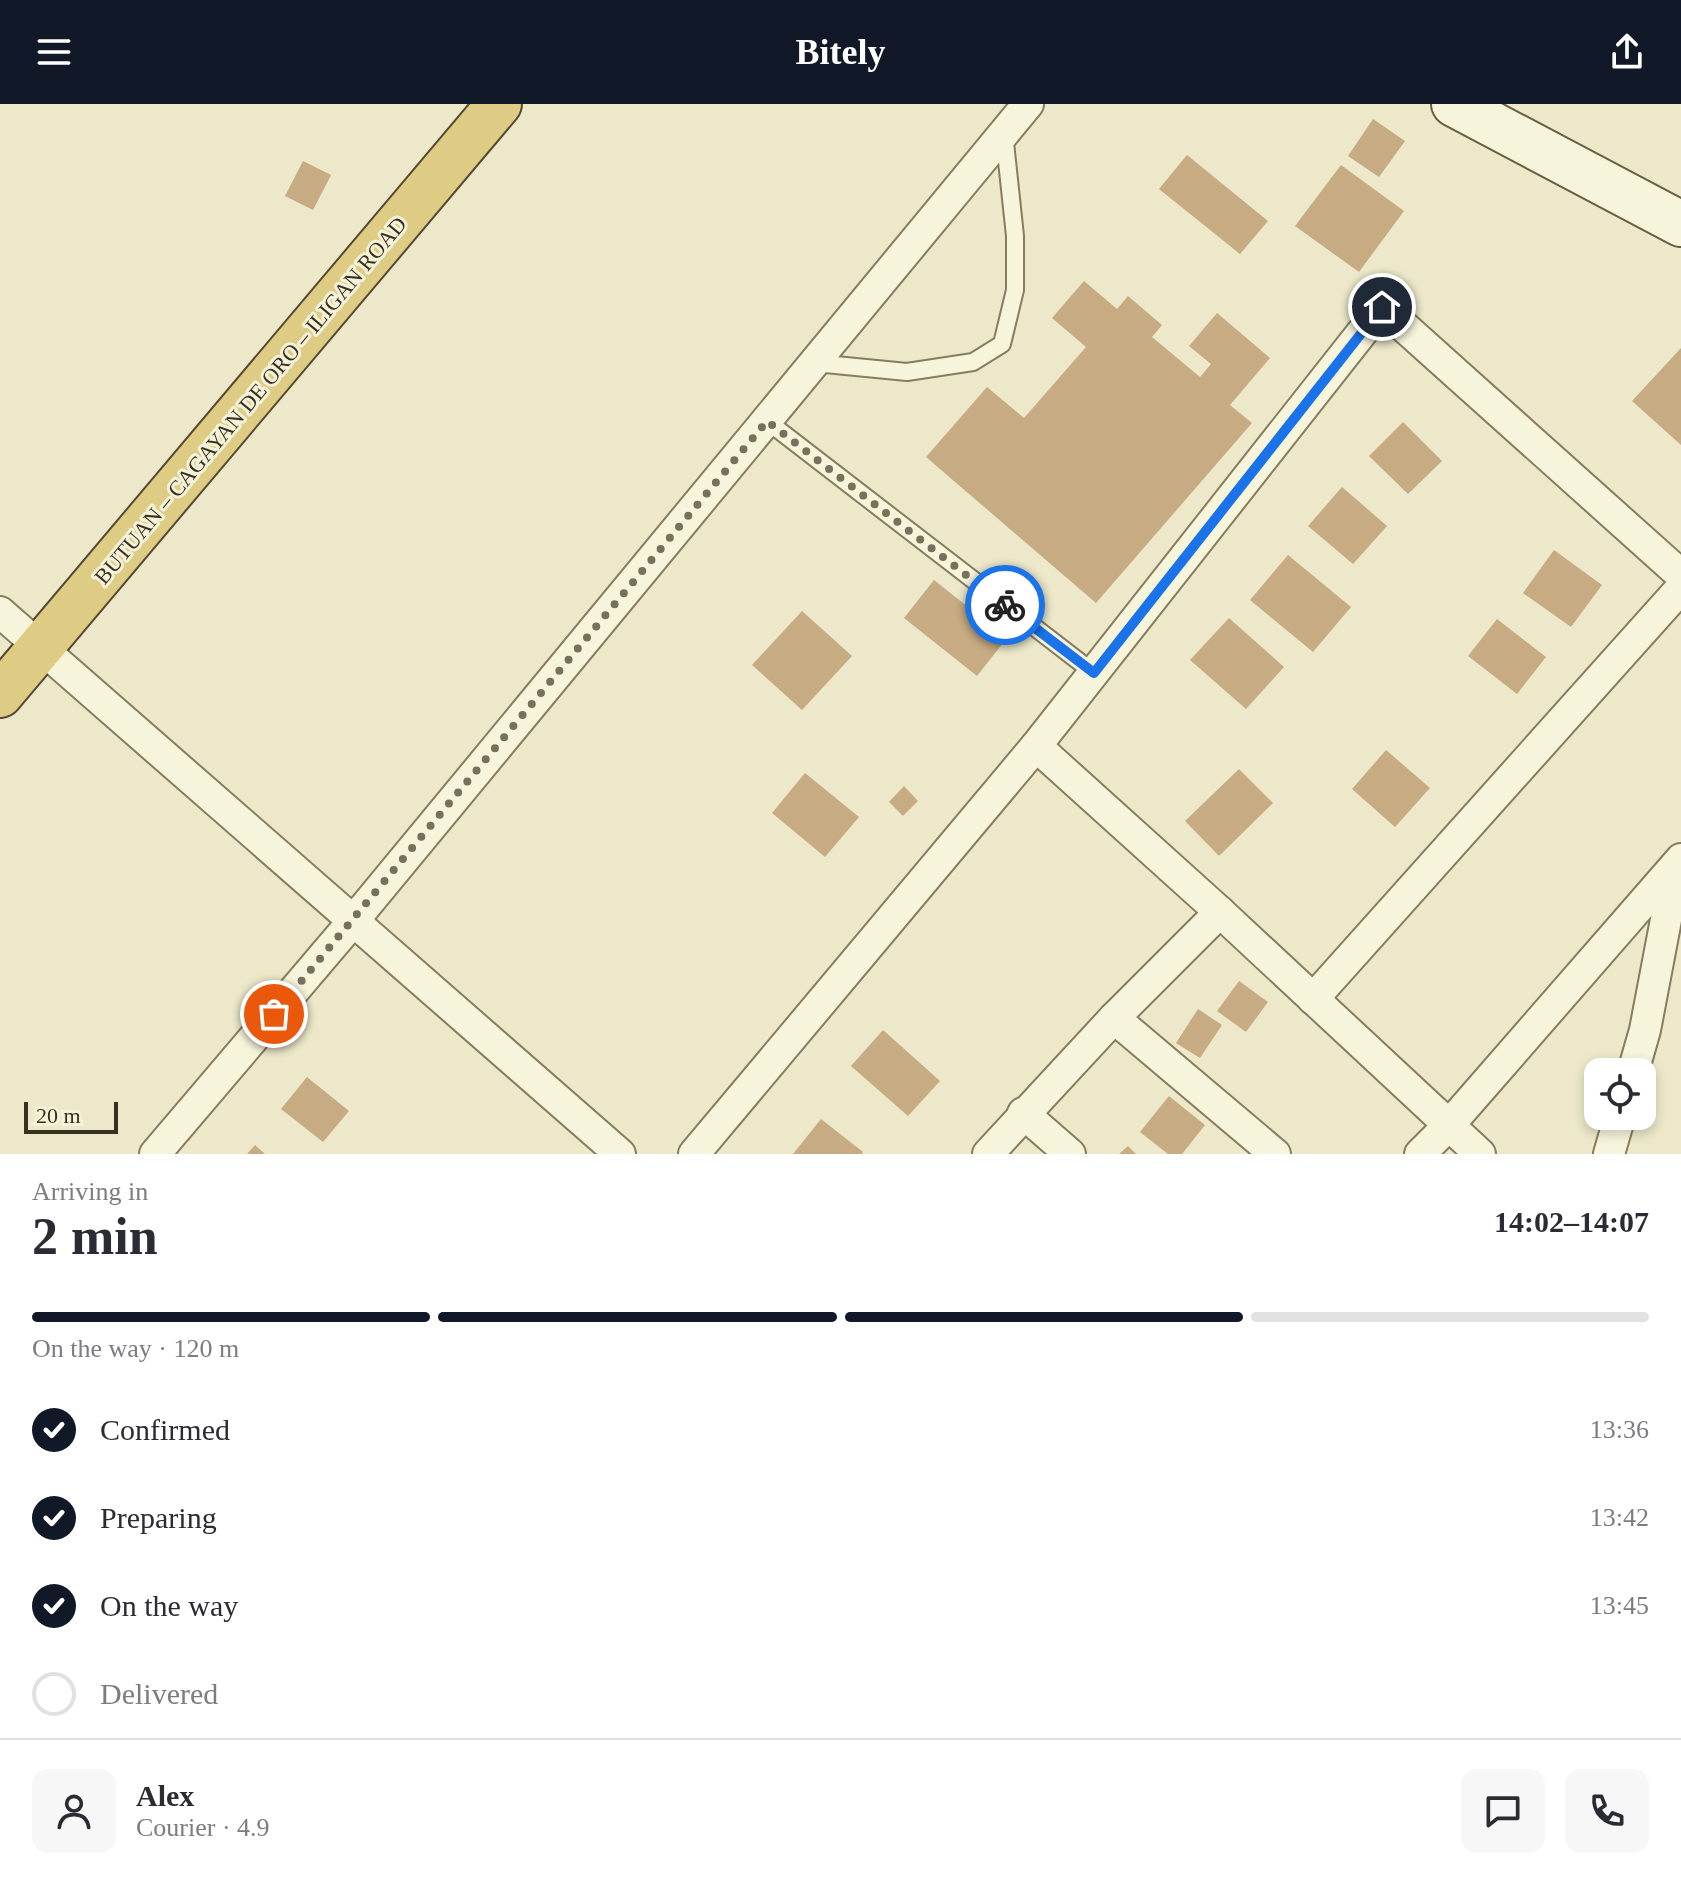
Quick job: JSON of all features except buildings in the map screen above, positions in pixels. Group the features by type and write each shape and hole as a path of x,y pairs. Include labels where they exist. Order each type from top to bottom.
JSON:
{"highway":[{"name":"BUTUAN – CAGAYAN DE ORO – ILIGAN ROAD","path":"0,695 499,104"}],"main road":[{"path":"1454,104 1681,224"}],"street":[{"path":"155,1154 354,920 1028,104"},
{"path":"694,1154 1036,746 1382,307 1681,575"},
{"path":"1313,999 1681,588"},
{"path":"0,612 620,1154"},
{"path":"1036,746 1480,1154"},
{"path":"1637,1058 1679,862"},
{"path":"1420,1154 1450,1124 1679,862"},
{"path":"988,1154 1114,1018 1220,912"},
{"path":"1114,1018 1275,1154"},
{"path":"1023,1113 1070,1154"},
{"path":"1609,1154 1616,1130"}],"lane":[{"path":"815,363 907,372 973,362 1002,344 1015,290 1015,236 1004,132"},
{"path":"767,421 1094,673"}],"way so far":[{"path":"274,1014 767,421 1005,605"}],"route":[{"path":"1005,605 1094,673 1382,307"}]}
